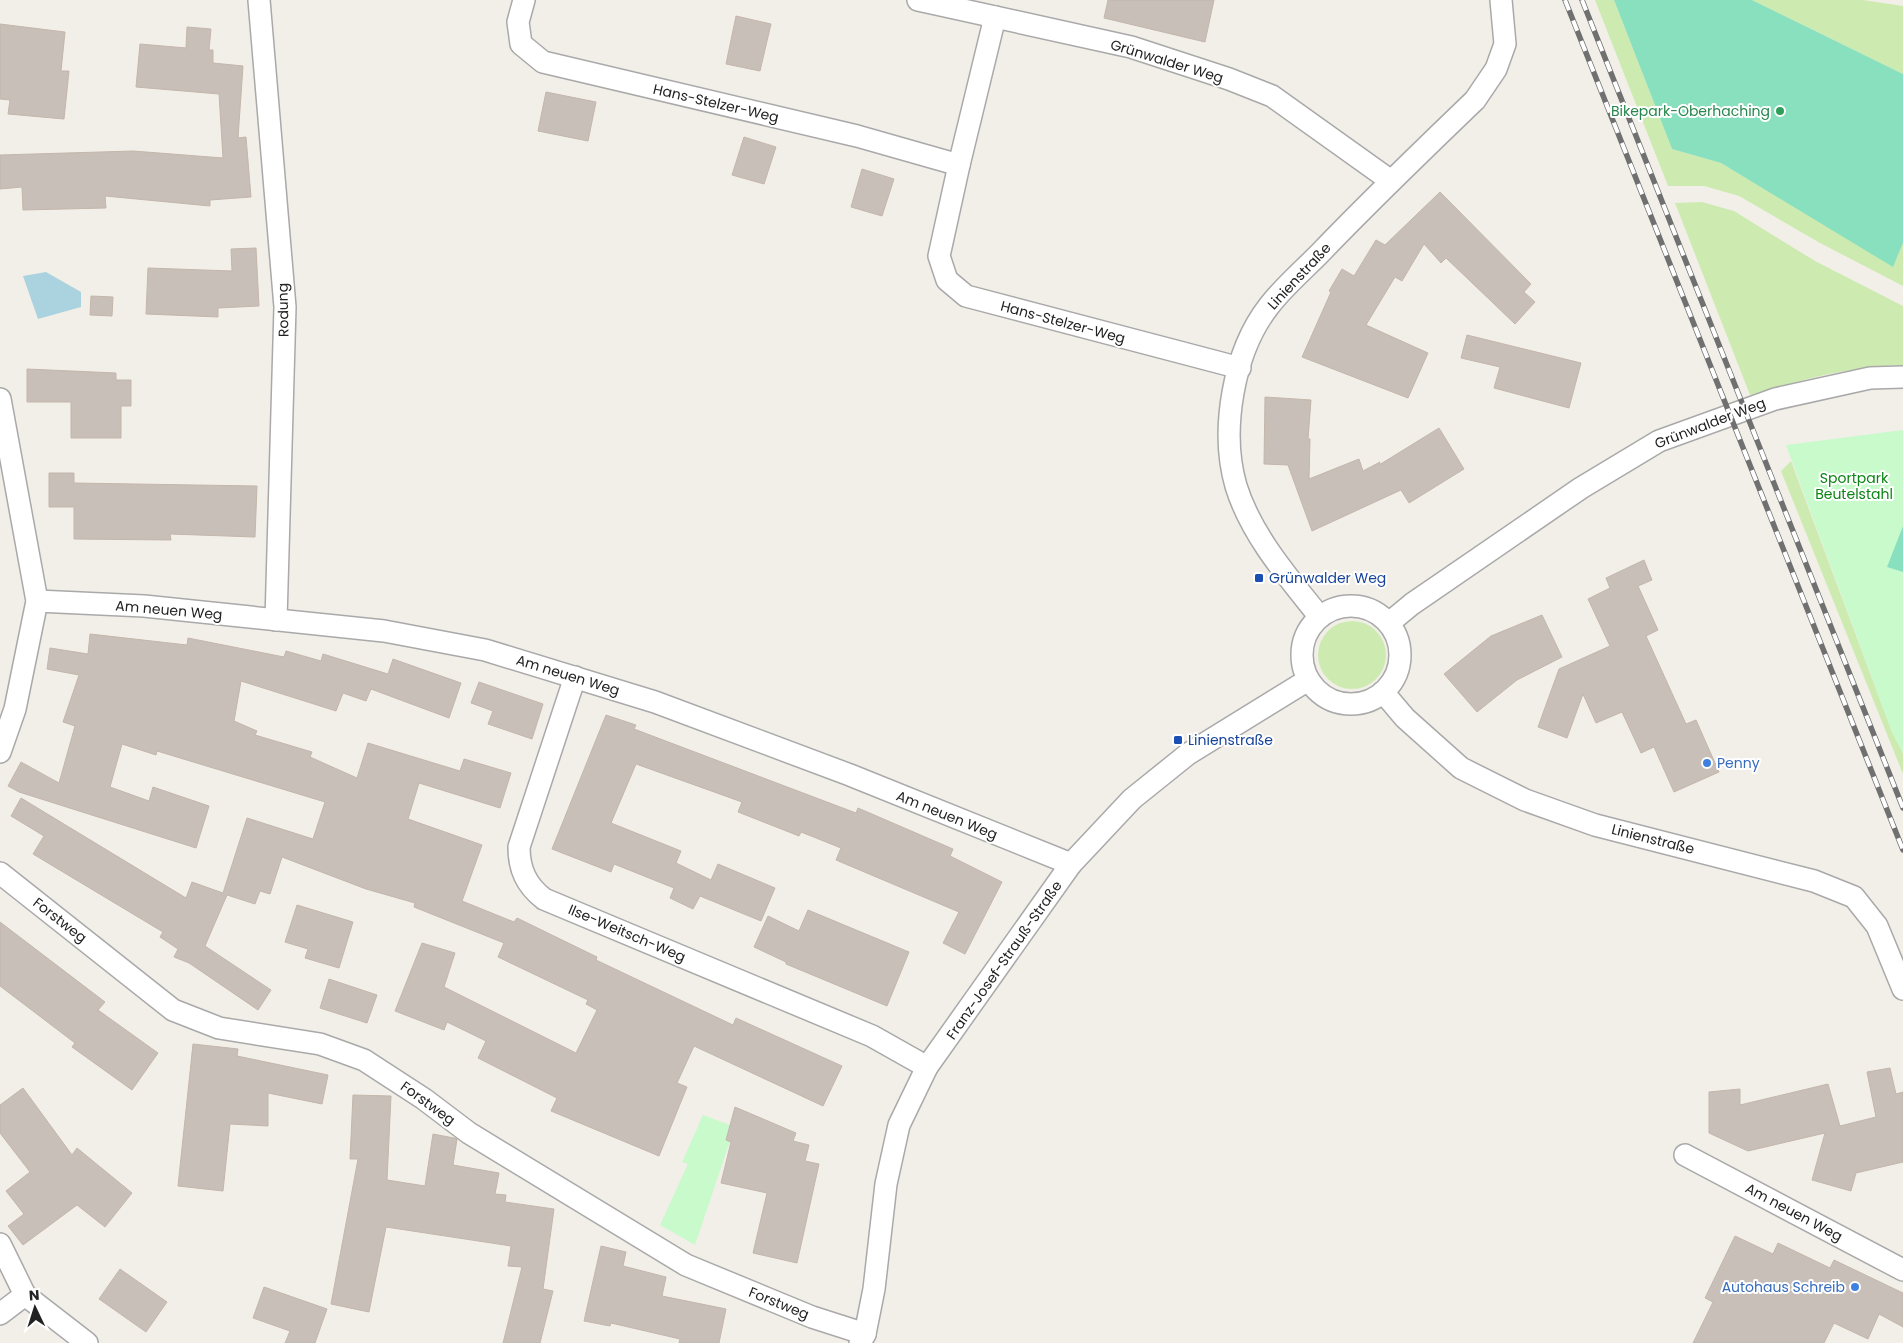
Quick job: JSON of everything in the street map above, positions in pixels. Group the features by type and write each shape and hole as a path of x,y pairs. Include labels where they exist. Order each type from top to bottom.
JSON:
{"street":[{"name":"Rodung","path":"259,0 285,307 276,620"},
{"name":"Hans-Stelzer-Weg","path":"524,0 518,22 520,44 543,62 857,136 959,165"},
{"name":"Grünwalder Weg","path":"918,0 950,4 995,17 1130,47 1229,79 1272,96 1391,181"},
{"name":"Linienstraße","path":"1319,616 1288,578 1249,519 1236,487 1229,451 1229,417 1234,383 1253,336 1269,306 1391,181 1475,100 1496,69 1505,44 1501,0"},
{"name":"Hans-Stelzer-Weg","path":"995,17 939,256 947,280 966,296 1240,368"},
{"name":"Grünwalder Weg","path":"1388,623 1412,604 1581,488 1659,441 1774,399 1870,378 1903,377"},
{"path":"0,399 37,602 15,709 0,752"},
{"name":"Am neuen Weg","path":"37,602 144,606 276,620 397,633 485,650 655,702 850,775 1071,864"},
{"path":"1361,606 1371,610 1388,623 1398,640 1400,659 1394,677 1383,692 1361,703 1349,704 1325,697 1308,680 1302,663 1302,646 1308,630 1319,616 1339,607 1361,606"},
{"name":"Ilse-Weitsch-Weg","path":"575,677 519,847 519,864 533,891 544,899 872,1036 927,1067"},
{"name":"Franz-Josef-Strauß-Straße","path":"862,1339 874,1289 886,1184 899,1125 927,1067 1071,864 1132,800 1186,757 1308,680"},
{"name":"Linienstraße","path":"1383,692 1405,718 1461,768 1525,800 1595,825 1814,881 1854,897 1877,926 1903,989"},
{"name":"Forstweg","path":"0,873 173,1010 220,1028 320,1044 364,1060 424,1099 469,1133 686,1265 862,1339"},
{"name":"Am neuen Weg","path":"1685,1154 1903,1270"},
{"path":"0,1244 25,1295 87,1343"},
{"path":"0,1314 25,1295"}],"green space":[{"path":"1595,0 1614,0 1672,149 1721,163 1893,266 1903,243 1903,286 1820,243 1739,196 1704,186 1668,186"},
{"name":"Bikepark-Oberhaching","path":"1614,0 1752,0 1903,74 1903,243 1893,267 1721,163 1672,149"},
{"path":"1752,0 1863,0 1903,6 1903,74"},
{"path":"1702,202 1734,211 1815,261 1903,306 1903,365 1845,371 1807,379 1750,395 1675,203"},
{"name":"Sportpark Beutelstahl","path":"1903,430 1903,753 1892,732 1786,445"},
{"path":"1791,461 1892,732 1903,753 1903,774 1781,471"},
{"path":"1903,526 1903,572 1887,567"},
{"path":"1345,621 1359,621 1371,626 1381,636 1386,648 1386,662 1381,674 1371,684 1359,689 1345,689 1333,684 1323,674 1318,662 1318,648 1323,636 1333,626"},
{"path":"703,1115 730,1125 730,1141 695,1245 660,1225 688,1164 682,1162"}],"water":[{"path":"46,272 81,292 81,307 38,319 23,276"}],"building":[{"path":"1108,0 1214,0 1205,42 1104,18"},
{"path":"736,16 771,24 760,71 726,64"},
{"path":"0,24 65,32 61,71 69,71 64,119 8,114 10,100 0,99"},
{"path":"187,27 211,29 209,50 213,50 213,63 243,66 238,138 246,137 251,197 210,200 210,206 105,196 106,208 23,210 22,187 0,189 0,155 133,151 223,158 219,94 136,87 140,44 186,48"},
{"path":"546,92 596,102 588,141 538,131"},
{"path":"744,137 776,147 764,184 732,175"},
{"path":"862,169 894,179 882,216 851,207"},
{"path":"1440,192 1531,284 1524,292 1535,302 1515,324 1446,258 1441,263 1424,244 1402,281 1395,277 1366,325 1428,353 1408,398 1302,357 1331,292 1329,291 1342,269 1354,276 1376,240 1385,245"},
{"path":"256,248 259,306 218,308 218,317 146,314 148,268 232,271 231,249"},
{"path":"91,296 113,297 112,316 90,315"},
{"path":"1467,335 1581,363 1569,408 1494,388 1500,367 1461,358"},
{"path":"27,369 116,373 116,380 131,380 131,406 121,406 121,438 71,438 71,402 27,402"},
{"path":"1265,397 1311,400 1308,439 1310,439 1309,479 1359,459 1363,471 1380,462 1379,465 1439,428 1464,469 1409,503 1401,490 1312,531 1288,465 1264,464"},
{"path":"49,473 74,473 74,483 257,486 255,537 170,534 171,540 74,539 74,507 49,507"},
{"path":"1644,560 1652,580 1638,586 1658,630 1646,636 1686,724 1696,720 1719,772 1674,792 1654,747 1641,753 1622,712 1596,723 1583,694 1567,738 1538,727 1559,669 1610,646 1588,599 1610,588 1606,578"},
{"path":"1542,615 1562,657 1517,680 1477,712 1444,674 1491,636"},
{"path":"90,634 187,645 188,638 284,657 286,651 321,661 323,654 388,674 393,659 461,683 449,718 371,689 366,701 343,693 336,711 241,681 234,721 257,731 255,735 312,752 310,757 357,778 368,743 460,771 464,759 511,773 500,808 419,783 408,819 482,845 462,901 514,922 517,918 597,957 596,960 733,1025 736,1018 842,1066 823,1106 694,1046 677,1083 687,1087 659,1156 551,1111 557,1098 478,1058 486,1041 447,1022 444,1030 395,1011 422,943 455,953 444,987 576,1053 597,1010 586,1004 588,1000 498,957 504,943 414,907 415,903 366,889 282,857 270,894 260,891 255,904 227,895 205,946 271,990 258,1010 189,963 174,957 178,949 160,937 163,932 33,854 44,836 11,816 21,798 186,898 192,882 223,893 247,818 313,839 325,802 157,751 156,755 122,744 110,787 149,801 153,787 209,806 196,848 19,792 8,786 21,762 59,783 75,726 63,722 79,675 47,669 50,648 88,654"},
{"path":"479,682 543,704 532,739 488,724 493,711 471,703"},
{"path":"606,715 636,725 634,729 856,813 858,808 953,849 950,856 1002,882 965,954 943,943 959,912 836,860 841,848 801,832 799,836 738,812 742,802 636,764 611,823 681,851 676,863 711,880 718,864 775,888 761,921 700,896 693,909 670,898 674,888 614,864 611,872 552,849"},
{"path":"297,905 353,922 339,968 305,958 308,949 285,942"},
{"path":"808,910 909,952 887,1006 786,964 786,962 754,947 768,916 799,931"},
{"path":"0,922 105,1002 98,1010 158,1053 132,1090 72,1047 75,1043 0,986"},
{"path":"329,979 377,995 367,1023 320,1008"},
{"path":"193,1044 238,1049 237,1056 328,1075 322,1104 268,1093 268,1126 230,1124 223,1191 178,1186"},
{"path":"1890,1068 1896,1094 1903,1092 1903,1162 1856,1173 1851,1191 1812,1180 1825,1133 1748,1151 1709,1133 1709,1092 1740,1089 1740,1105 1828,1084 1840,1126 1876,1117 1867,1072"},
{"path":"23,1088 72,1155 77,1148 132,1193 105,1227 77,1205 23,1245 8,1226 24,1214 6,1191 30,1172 0,1133 0,1105"},
{"path":"353,1095 391,1096 387,1180 425,1186 433,1134 457,1139 453,1165 499,1173 495,1194 506,1195 505,1202 554,1209 543,1289 553,1291 540,1343 503,1343 522,1267 508,1266 511,1246 386,1227 369,1312 331,1304 358,1159 350,1159"},
{"path":"735,1107 796,1133 793,1141 809,1145 805,1161 819,1164 797,1263 753,1253 767,1193 721,1183 731,1142 726,1140"},
{"path":"1735,1236 1773,1254 1778,1243 1830,1268 1834,1260 1903,1293 1903,1327 1879,1314 1868,1339 1834,1323 1824,1343 1693,1343 1713,1302 1705,1298"},
{"path":"601,1246 626,1252 623,1266 666,1277 662,1296 726,1309 719,1343 679,1343 680,1339 611,1323 610,1326 584,1321"},
{"path":"120,1269 167,1302 146,1332 99,1299"},
{"path":"264,1287 327,1309 315,1343 285,1343 290,1331 253,1318"}],"railway":[{"path":"1565,0 1903,850"},
{"path":"1582,0 1903,808"}],"place":[{"name":"Bikepark-Oberhaching","path":"1780,111"},
{"name":"Grünwalder Weg","path":"1259,578"},
{"name":"Linienstraße","path":"1178,740"},
{"name":"Penny","path":"1707,763"},
{"name":"Autohaus Schreib","path":"1855,1287"}]}
